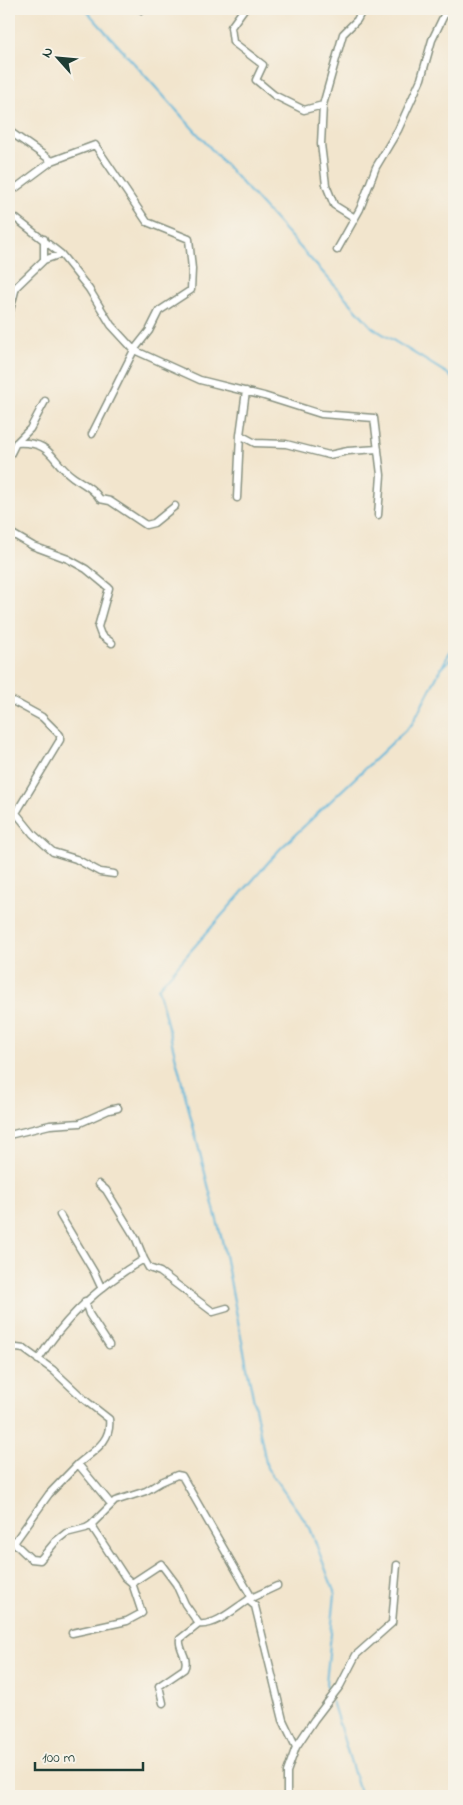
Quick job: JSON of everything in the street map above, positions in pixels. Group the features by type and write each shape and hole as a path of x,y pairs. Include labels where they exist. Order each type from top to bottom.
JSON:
{"street":[{"path":"244,9 231,27 232,34 234,42 263,65 256,80 274,96 304,110 323,105"},
{"path":"355,218 334,205 326,185 321,144 323,105 343,34 357,20 363,9"},
{"path":"337,250 355,218 376,167 398,130 421,79 432,40 447,9"},
{"path":"9,131 52,161"},
{"path":"9,193 52,161 95,145 147,222 188,239 192,269 191,290 159,311 149,331 134,350 92,434"},
{"path":"9,213 61,254 89,289 112,325 134,350 200,380 246,391 321,414 374,418 381,475 378,515"},
{"path":"44,239 44,260"},
{"path":"9,314 16,287 44,260 61,254"},
{"path":"237,498 240,435 246,391"},
{"path":"9,457 16,443 30,429 45,401"},
{"path":"240,435 255,443 286,444 329,455 348,451 378,450"},
{"path":"16,443 28,442 42,446 52,454 71,476 90,488 100,499 110,501 146,525 154,523 175,506"},
{"path":"9,532 33,546 68,559 86,569 109,588 98,627 101,635 112,643"},
{"path":"9,699 42,717 60,735 60,740 16,812 33,834 53,852 76,859 100,872 114,874"},
{"path":"9,1135 50,1125 80,1124 109,1110 118,1108"},
{"path":"99,1184 106,1190 136,1239 149,1268 160,1272 213,1312 227,1308"},
{"path":"60,1215 101,1287"},
{"path":"38,1360 62,1325 85,1302 101,1287 144,1259"},
{"path":"85,1302 89,1314 109,1345"},
{"path":"9,1347 24,1349 53,1370 86,1402 109,1419 110,1427 105,1441 78,1464 49,1494 12,1540 31,1559 40,1560 66,1532 86,1528 91,1525 111,1504 121,1498 146,1491 172,1477 182,1476 255,1606 283,1720 296,1747"},
{"path":"78,1464 111,1504"},
{"path":"72,1633 127,1621 142,1613 132,1583 91,1525"},
{"path":"132,1583 161,1564 176,1584 185,1604 199,1624"},
{"path":"287,1796 287,1772 296,1747 340,1686 356,1655 392,1623 397,1565"},
{"path":"163,1703 159,1686 184,1669 186,1665 186,1658 179,1645 180,1639 199,1624 213,1621 250,1599 277,1586"}],"waterway":[{"path":"85,9 373,328 448,374 454,380"},
{"path":"330,1696 326,1683 335,1594 310,1528 267,1468 222,1240 158,988 280,849 412,724 454,644"},
{"path":"443,667 454,656"},
{"path":"332,1701 361,1796"}]}
